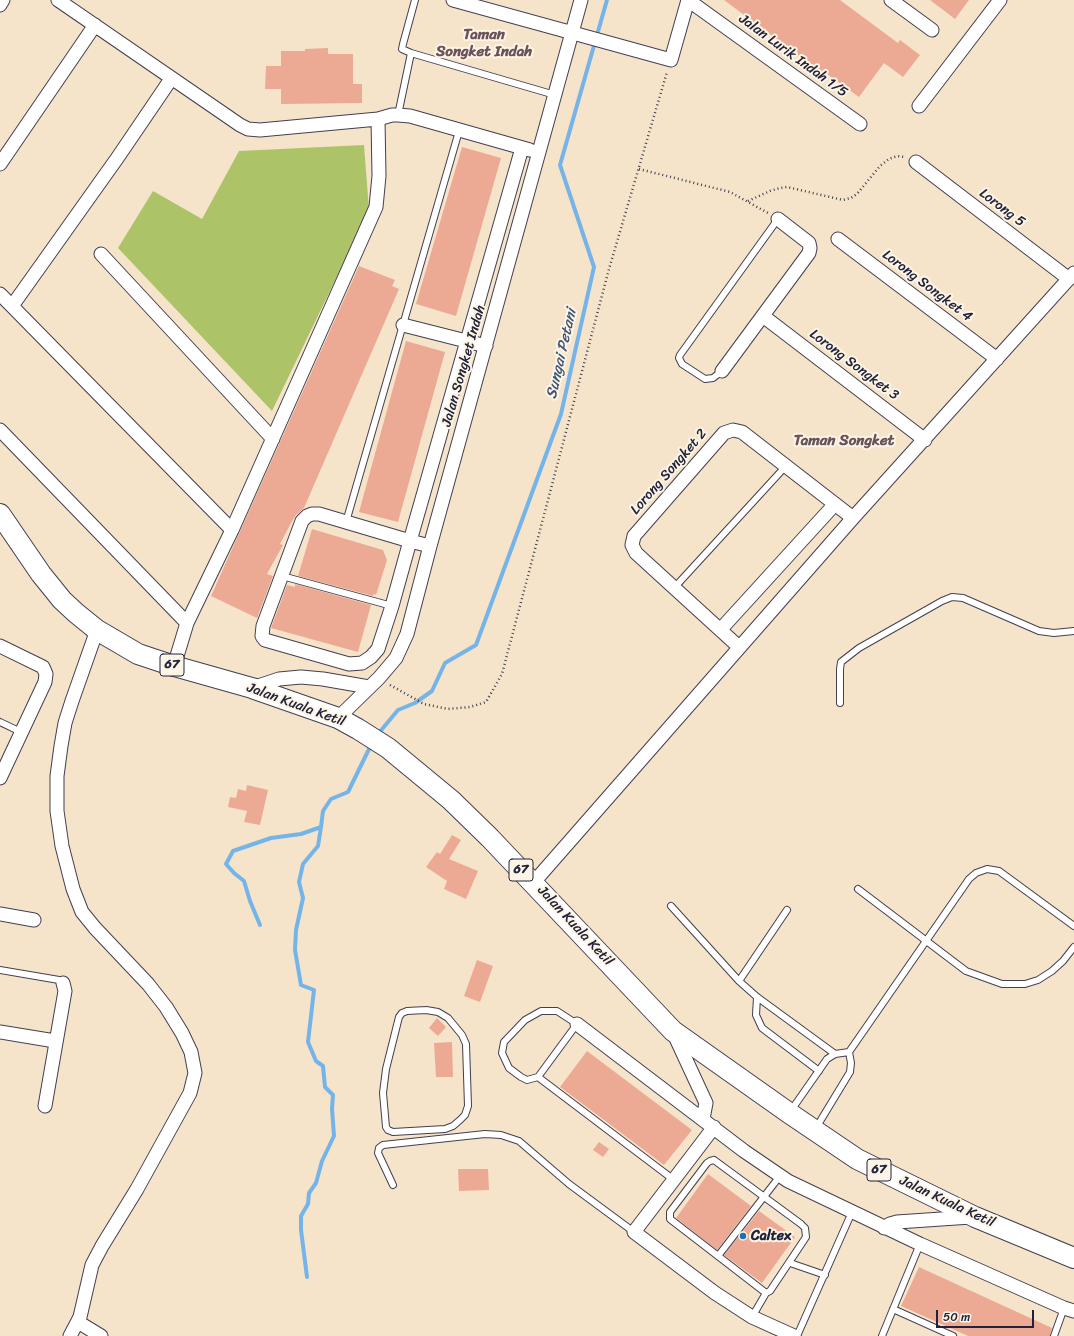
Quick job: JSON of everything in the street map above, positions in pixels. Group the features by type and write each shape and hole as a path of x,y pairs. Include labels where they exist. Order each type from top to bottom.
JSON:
{"main road":[{"name":"Jalan Kuala Ketil","path":"0,515 41,574 62,600 97,630 138,654 174,666 252,688 338,718 388,748 451,800 490,838 534,882 673,1030 789,1113 857,1159 975,1217 1074,1258"}],"street":[{"path":"0,5 3,0"},
{"path":"58,0 171,79 248,129 260,130 378,119 398,115 410,116 458,131 540,152"},
{"path":"453,0 671,60 688,0"},
{"name":"Jalan Songket Indah","path":"338,718 379,678 396,658 407,634 555,95 578,34 581,0"},
{"name":"Jalan Lurik Indah 1/5","path":"688,0 860,124"},
{"path":"891,0 932,30"},
{"path":"920,106 1000,0"},
{"path":"0,164 95,25"},
{"path":"12,306 118,157 171,79"},
{"path":"174,666 187,622 232,530 376,206 379,176 378,119"},
{"path":"430,546 410,541 319,514 312,514 308,516 302,521 263,626 262,636 265,640 349,664 362,663 371,657 378,649 392,606 410,541 466,341 522,148"},
{"name":"Lorong 5","path":"916,162 1072,276"},
{"path":"722,371 764,316 810,248 809,243 805,239 778,219"},
{"name":"Lorong Songket 4","path":"838,239 997,360"},
{"path":"101,254 273,439"},
{"path":"534,882 853,518 1072,276"},
{"path":"0,294 232,530"},
{"name":"Lorong Songket 3","path":"764,316 925,440"},
{"path":"403,325 486,346"},
{"path":"0,430 187,622"},
{"name":"Lorong Songket 2","path":"674,588 636,553 632,545 634,536 724,433 733,430 742,432 785,467 853,518"},
{"path":"721,629 835,504"},
{"path":"674,588 721,629 739,647"},
{"path":"70,1336 78,1322 92,1265 137,1189 190,1093 195,1073 191,1052 182,1033 166,1007 148,984 95,928 82,912 73,889 62,846 57,811 57,776 61,746 65,723 97,630"},
{"path":"0,646 43,667 46,674 45,682 0,778"},
{"path":"252,688 279,679 301,677 370,687"},
{"path":"0,914 34,920"},
{"path":"45,1106 64,991 63,983"},
{"path":"577,1024 744,1151 788,1181 884,1228 1069,1310"},
{"path":"673,1030 705,1099 706,1109 703,1119"},
{"path":"0,1032 55,1041"},
{"path":"714,1127 634,1232 715,1293 752,1317 794,1336"},
{"path":"884,1228 896,1222 975,1217"},
{"path":"78,1322 102,1336"}],"lane":[{"path":"415,0 402,49 411,53 555,95"},
{"path":"398,115 411,53"},
{"path":"346,522 458,131"},
{"path":"722,371 713,378 704,379 682,364 679,358 680,355 778,219"},
{"path":"674,588 785,467"},
{"path":"282,576 392,606"},
{"path":"840,703 841,662 859,648 942,601 952,597 963,598 1039,631 1054,633 1074,631"},
{"path":"0,722 21,732"},
{"path":"815,1130 850,1072 851,1063 849,1052 925,941 969,879 976,873 987,869 1000,871 1074,926"},
{"path":"858,890 966,971 1002,984 1025,984 1038,980 1052,972 1074,947"},
{"path":"671,906 739,981 757,997 835,1054"},
{"path":"739,981 787,910"},
{"path":"0,970 59,980 63,983"},
{"path":"757,997 756,1014 758,1022 762,1028 819,1071"},
{"path":"426,1010 438,1012 448,1018 458,1028 466,1044 468,1106 465,1115 460,1120 453,1126 445,1128 393,1132 388,1130 386,1127 383,1100 384,1082 399,1017 402,1013 407,1011 426,1010"},
{"path":"541,1011 557,1011 577,1024 538,1077 527,1080 521,1077 510,1068 502,1053 504,1042 525,1020 541,1011"},
{"path":"789,1113 827,1059 835,1054 849,1052"},
{"path":"538,1077 674,1180"},
{"path":"445,1128 445,1138"},
{"path":"393,1185 378,1153 379,1148 383,1145 485,1134 501,1135 519,1141 569,1184 634,1232"},
{"path":"752,1317 766,1293 770,1291 806,1237 805,1228 718,1162 710,1161 670,1212 670,1219 766,1293"},
{"path":"718,1256 780,1176"},
{"path":"797,1336 852,1212"},
{"path":"882,1336 920,1244"},
{"path":"790,1262 825,1275"},
{"path":"894,1309 953,1336"},
{"path":"1054,1336 1069,1310"}],"path":[{"path":"379,678 424,704 448,709 470,707 486,702 502,674 609,269 671,60"},
{"path":"748,201 775,189 787,187 843,200 851,198 857,194 880,166 889,158 902,156 916,162"},
{"path":"639,169 730,192 778,219"}],"green space":[{"path":"364,145 369,210 272,411 118,248 153,191 202,219 239,151"}],"building":[{"path":"724,0 840,0 898,43 900,40 920,55 903,77 884,63 859,97 827,74 826,76"},
{"path":"930,0 969,0 955,19"},
{"path":"328,48 328,54 353,54 353,84 362,84 362,103 281,104 281,89 265,89 266,66 281,66 281,51 305,51 305,49"},
{"path":"462,147 501,158 456,316 416,304"},
{"path":"359,266 395,280 392,286 399,289 304,508 296,515 291,523 280,544 283,545 267,574 273,576 257,618 211,596"},
{"path":"406,341 445,352 398,522 359,512"},
{"path":"312,529 383,550 387,560 376,595 374,594 373,596 298,576"},
{"path":"295,584 371,605 358,652 271,628 287,585 295,587"},
{"path":"247,785 268,790 260,825 244,822 247,811 228,807 230,797 236,798 238,789 246,791"},
{"path":"452,835 461,840 449,859 478,871 466,899 444,889 447,881 426,867 437,852 440,854"},
{"path":"477,960 493,966 480,1002 464,996"},
{"path":"437,1018 446,1027 438,1036 429,1028"},
{"path":"452,1042 453,1077 436,1077 434,1043"},
{"path":"587,1051 692,1130 664,1165 560,1087"},
{"path":"599,1142 609,1149 603,1157 593,1150"},
{"path":"458,1169 488,1169 489,1190 459,1191"},
{"path":"708,1174 751,1206 717,1250 676,1218"},
{"path":"759,1211 795,1237 762,1283 724,1255"},
{"path":"919,1267 1052,1328 1050,1336 968,1336 901,1306"}],"waterway":[{"name":"Sungai Petani","path":"378,734 398,710 415,703 432,691 445,663 476,645 561,414 594,267 560,165 607,0"},
{"path":"260,925 244,881 226,864 233,851 271,838 301,834 321,827 323,811 331,799 348,792 372,743"},
{"path":"307,1277 301,1230 301,1216 308,1204 309,1193 316,1183 322,1161 334,1136 332,1109 333,1095 325,1087 323,1066 316,1061 308,1042 314,990 301,985 295,950 296,930 303,898 299,882 303,864 318,846 321,827"}],"place":[{"name":"Caltex","path":"743,1236"}],"district":[{"name":"Taman Songket Indah","path":"484,44"},
{"name":"Taman Songket","path":"844,441"}]}
